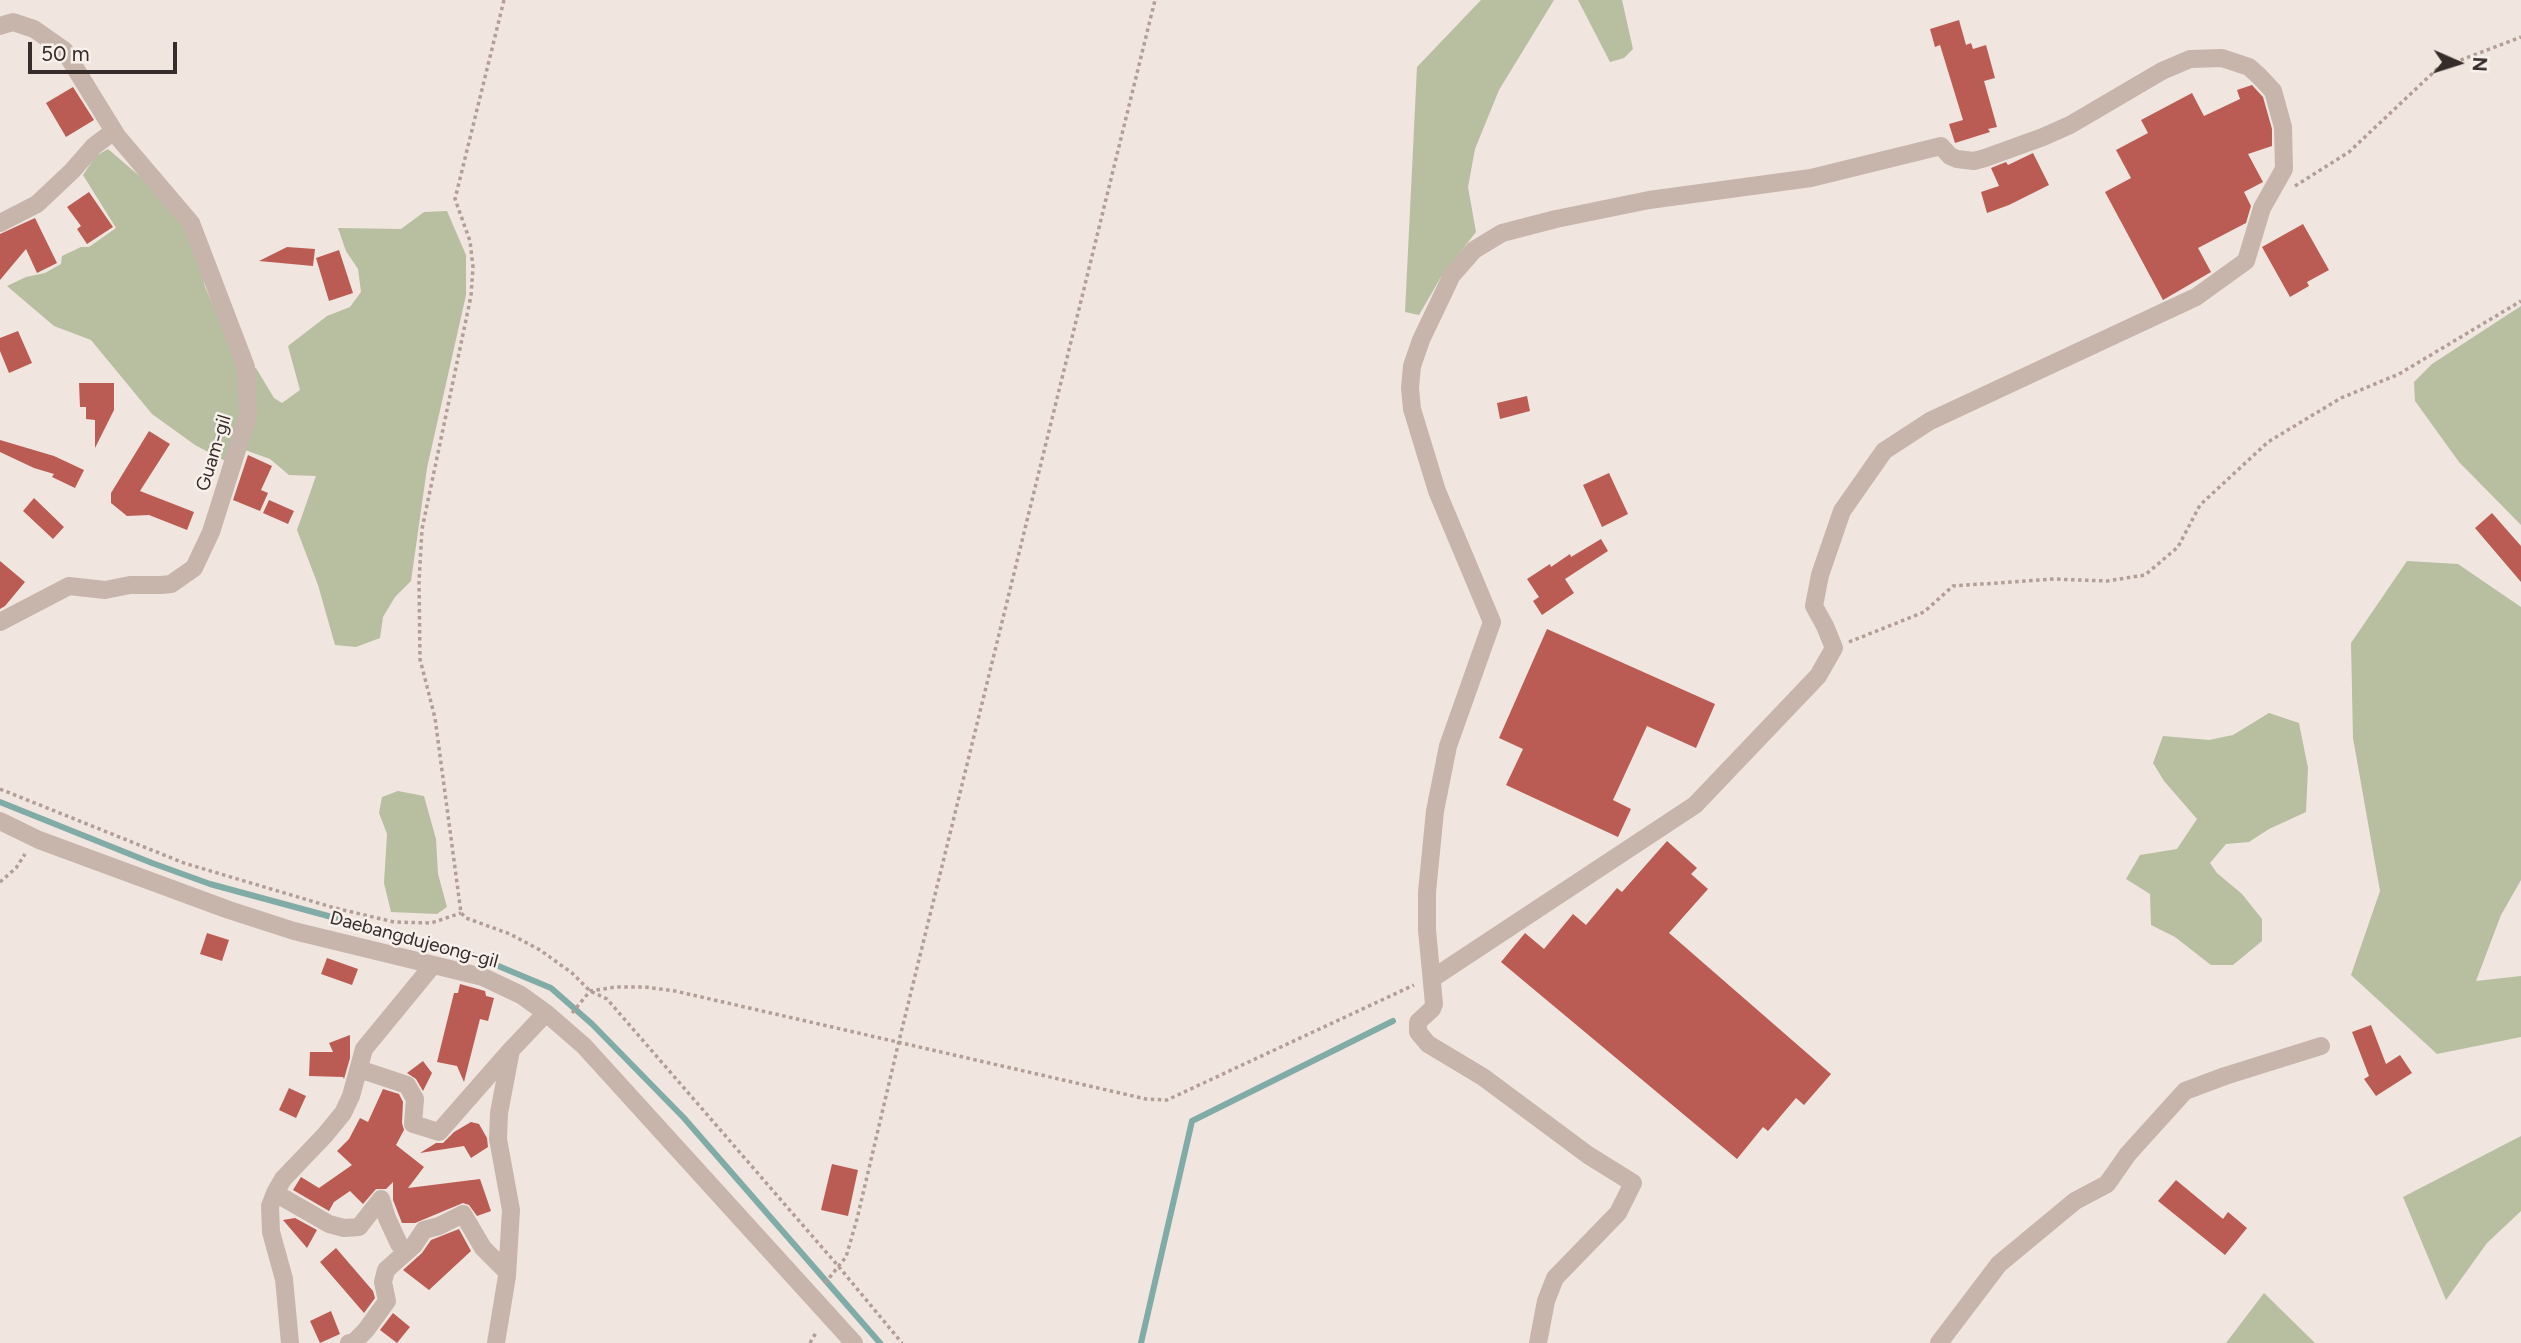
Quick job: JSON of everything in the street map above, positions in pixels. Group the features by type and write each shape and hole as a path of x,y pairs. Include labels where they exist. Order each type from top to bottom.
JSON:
{"street":[{"name":"Guam-gil","path":"0,26 13,22 34,29 64,50 114,131 191,223 246,367 248,415 216,519 194,568 171,583 161,585 130,585 105,590 69,586 0,622"},
{"path":"1433,978 1695,806 1818,676 1834,648 1814,606 1821,575 1842,510 1884,451 1930,421 2196,297 2246,261 2262,208 2284,169 2283,127 2273,90 2249,67 2222,58 2190,59 2162,71 2070,125 1974,161 1956,159 1941,146 1811,178 1649,200 1502,233 1474,250 1462,261 1447,285 1412,366 1412,409 1433,478 1492,622 1448,746 1435,811 1427,892 1427,930 1434,1004 1418,1022 1418,1032 1422,1039 1492,1083 1588,1154 1633,1183 1618,1213 1555,1278 1546,1301 1538,1343"},
{"path":"0,223 37,204 94,146 114,131"},
{"name":"Daebangdujeong-gil","path":"0,821 39,840 181,893 294,931 483,977 521,995 584,1046 854,1343"},
{"path":"290,1343 284,1279 271,1225 271,1206 275,1193 283,1180 343,1113 351,1096 364,1049 433,965"},
{"path":"359,1069 407,1085 415,1099 413,1124 439,1132 546,1013"},
{"path":"1939,1343 1999,1264 2075,1201 2107,1184 2128,1154 2185,1091 2321,1046"},
{"path":"496,1343 507,1272 511,1210 498,1139 499,1113 511,1050"},
{"path":"275,1193 329,1224 344,1228 359,1227 381,1199 399,1244 407,1251"},
{"path":"349,1343 354,1342 366,1330 387,1301 383,1282 386,1270 414,1245 424,1230 463,1214 483,1248 507,1272"}],"path":[{"path":"504,0 455,199 470,240 473,267 471,296 422,529 419,582 420,659 435,718 461,913 466,918 510,934 540,950 572,973 590,991 607,999 902,1343"},
{"path":"835,1272 846,1257 853,1232 1155,0"},
{"path":"2294,187 2349,152 2437,69 2521,37"},
{"path":"1834,648 1924,611 1953,586 2054,579 2108,581 2145,575 2178,547 2200,505 2268,442 2341,398 2399,374 2521,301"},
{"path":"0,789 184,863 335,908 394,922 431,922 461,913"},
{"path":"0,882 16,868 39,840"},
{"path":"567,1019 590,991 616,987 645,987 675,991 1146,1099 1167,1100 1433,978"}],"green space":[{"path":"1481,0 1554,0 1499,90 1475,149 1468,187 1476,232 1441,277 1419,315 1405,312 1417,67"},
{"path":"1578,0 1622,0 1633,49 1624,58 1610,62"},
{"path":"108,149 150,185 185,222 205,287 241,367 256,368 274,398 282,403 300,390 288,346 327,316 350,307 361,292 358,269 346,251 338,228 401,229 424,212 447,211 466,255 466,295 427,468 411,581 395,597 383,617 380,638 356,647 335,645 318,585 297,530 316,476 289,475 270,459 245,450 227,462 195,445 152,414 91,340 54,326 7,286 26,277 45,273 61,264 62,256 81,247 89,247 116,228 83,175 96,156"},
{"path":"2521,306 2521,525 2459,462 2415,401 2414,382 2432,364"},
{"path":"2407,561 2458,564 2521,607 2521,880 2501,915 2476,981 2521,976 2521,1037 2437,1054 2351,975 2380,891 2353,738 2351,643"},
{"path":"2269,713 2299,723 2308,768 2306,812 2269,829 2249,842 2226,844 2210,863 2217,873 2242,894 2262,919 2262,941 2233,965 2211,965 2175,937 2151,925 2150,894 2126,879 2140,855 2177,849 2197,819 2164,781 2153,763 2163,736 2209,740 2233,735"},
{"path":"398,791 424,796 436,839 438,874 447,907 437,914 391,912 384,883 387,834 379,813 382,797"},
{"path":"2521,1136 2521,1211 2487,1243 2446,1300 2403,1197"},
{"path":"2264,1293 2315,1343 2226,1343"}],"building":[{"path":"1959,20 1966,45 1971,43 1973,49 1986,45 1995,78 1984,81 1997,127 1988,129 1990,132 1955,143 1949,124 1963,120 1940,45 1935,47 1930,29"},
{"path":"2252,85 2263,97 2272,129 2272,146 2248,154 2263,182 2244,192 2251,206 2246,223 2198,248 2211,272 2163,300 2105,192 2131,178 2116,150 2148,133 2141,120 2192,93 2204,116 2240,99 2237,90"},
{"path":"73,87 94,120 66,137 46,103"},
{"path":"2033,153 2049,185 1987,213 1981,192 1999,186 1991,168 2006,162 2008,165"},
{"path":"89,192 113,227 87,244 77,229 81,226 67,207"},
{"path":"35,218 57,263 37,273 26,249 0,280 0,234"},
{"path":"2303,224 2329,270 2307,282 2309,286 2290,297 2262,247"},
{"path":"287,247 315,249 313,266 259,261"},
{"path":"339,250 353,293 329,301 316,258"},
{"path":"18,331 32,363 9,373 0,351 0,338"},
{"path":"79,383 114,383 114,410 95,448 95,420 86,419 86,407 80,407"},
{"path":"1527,396 1530,411 1500,419 1497,403"},
{"path":"149,431 170,444 140,491 194,512 187,530 149,515 127,516 111,503 111,493"},
{"path":"0,440 54,456 84,470 75,488 52,477 54,474 0,452"},
{"path":"248,455 272,466 261,490 268,493 260,511 233,500"},
{"path":"1609,473 1628,514 1602,527 1583,485"},
{"path":"34,498 64,527 53,539 23,511"},
{"path":"269,500 294,511 288,524 263,513"},
{"path":"2492,513 2521,546 2521,582 2475,528"},
{"path":"1601,539 1608,551 1565,579 1574,593 1542,615 1533,601 1539,597 1527,579 1550,564 1551,567"},
{"path":"0,561 25,582 0,609"},
{"path":"1547,629 1715,704 1696,748 1647,726 1613,800 1631,809 1618,837 1506,785 1523,749 1499,738"},
{"path":"1667,841 1697,868 1691,874 1708,889 1669,933 1831,1074 1804,1105 1796,1098 1768,1131 1763,1127 1737,1159 1501,962 1525,933 1544,949 1573,914 1586,925 1617,888 1622,892"},
{"path":"207,933 229,940 222,961 200,954"},
{"path":"327,958 358,969 352,985 321,974"},
{"path":"460,984 485,991 486,996 494,998 488,1021 480,1019 464,1082 457,1066 437,1062 454,993 458,993"},
{"path":"2371,1025 2386,1064 2400,1055 2412,1073 2376,1096 2364,1079 2369,1076 2352,1032"},
{"path":"350,1035 350,1058 344,1079 309,1076 310,1052 333,1052 329,1043"},
{"path":"423,1061 432,1073 423,1091 416,1079 407,1073"},
{"path":"289,1088 306,1096 296,1118 279,1110"},
{"path":"383,1089 399,1094 403,1102 404,1130 396,1145 424,1167 408,1188 480,1179 491,1211 477,1216 469,1205 463,1203 415,1223 402,1223 393,1200 393,1182 386,1189 376,1189 363,1204 350,1191 334,1202 329,1211 293,1190 301,1177 319,1188 352,1165 337,1151 349,1139 360,1118 368,1122"},
{"path":"471,1122 479,1124 487,1138 488,1147 471,1158 464,1146 420,1153 436,1143 443,1143 454,1132"},
{"path":"832,1164 858,1170 848,1216 821,1210"},
{"path":"2176,1180 2223,1219 2228,1212 2247,1228 2225,1255 2158,1201"},
{"path":"295,1218 317,1230 307,1248 283,1220"},
{"path":"459,1229 471,1251 429,1290 403,1270 422,1253 431,1240"},
{"path":"336,1248 373,1291 375,1298 364,1313 320,1262"},
{"path":"331,1311 340,1334 320,1343 310,1321"},
{"path":"393,1313 410,1327 397,1343 380,1330"}],"waterway":[{"path":"0,802 210,884 472,955 551,988 592,1024 684,1118 880,1343"},
{"path":"1141,1343 1192,1121 1393,1021"}]}
